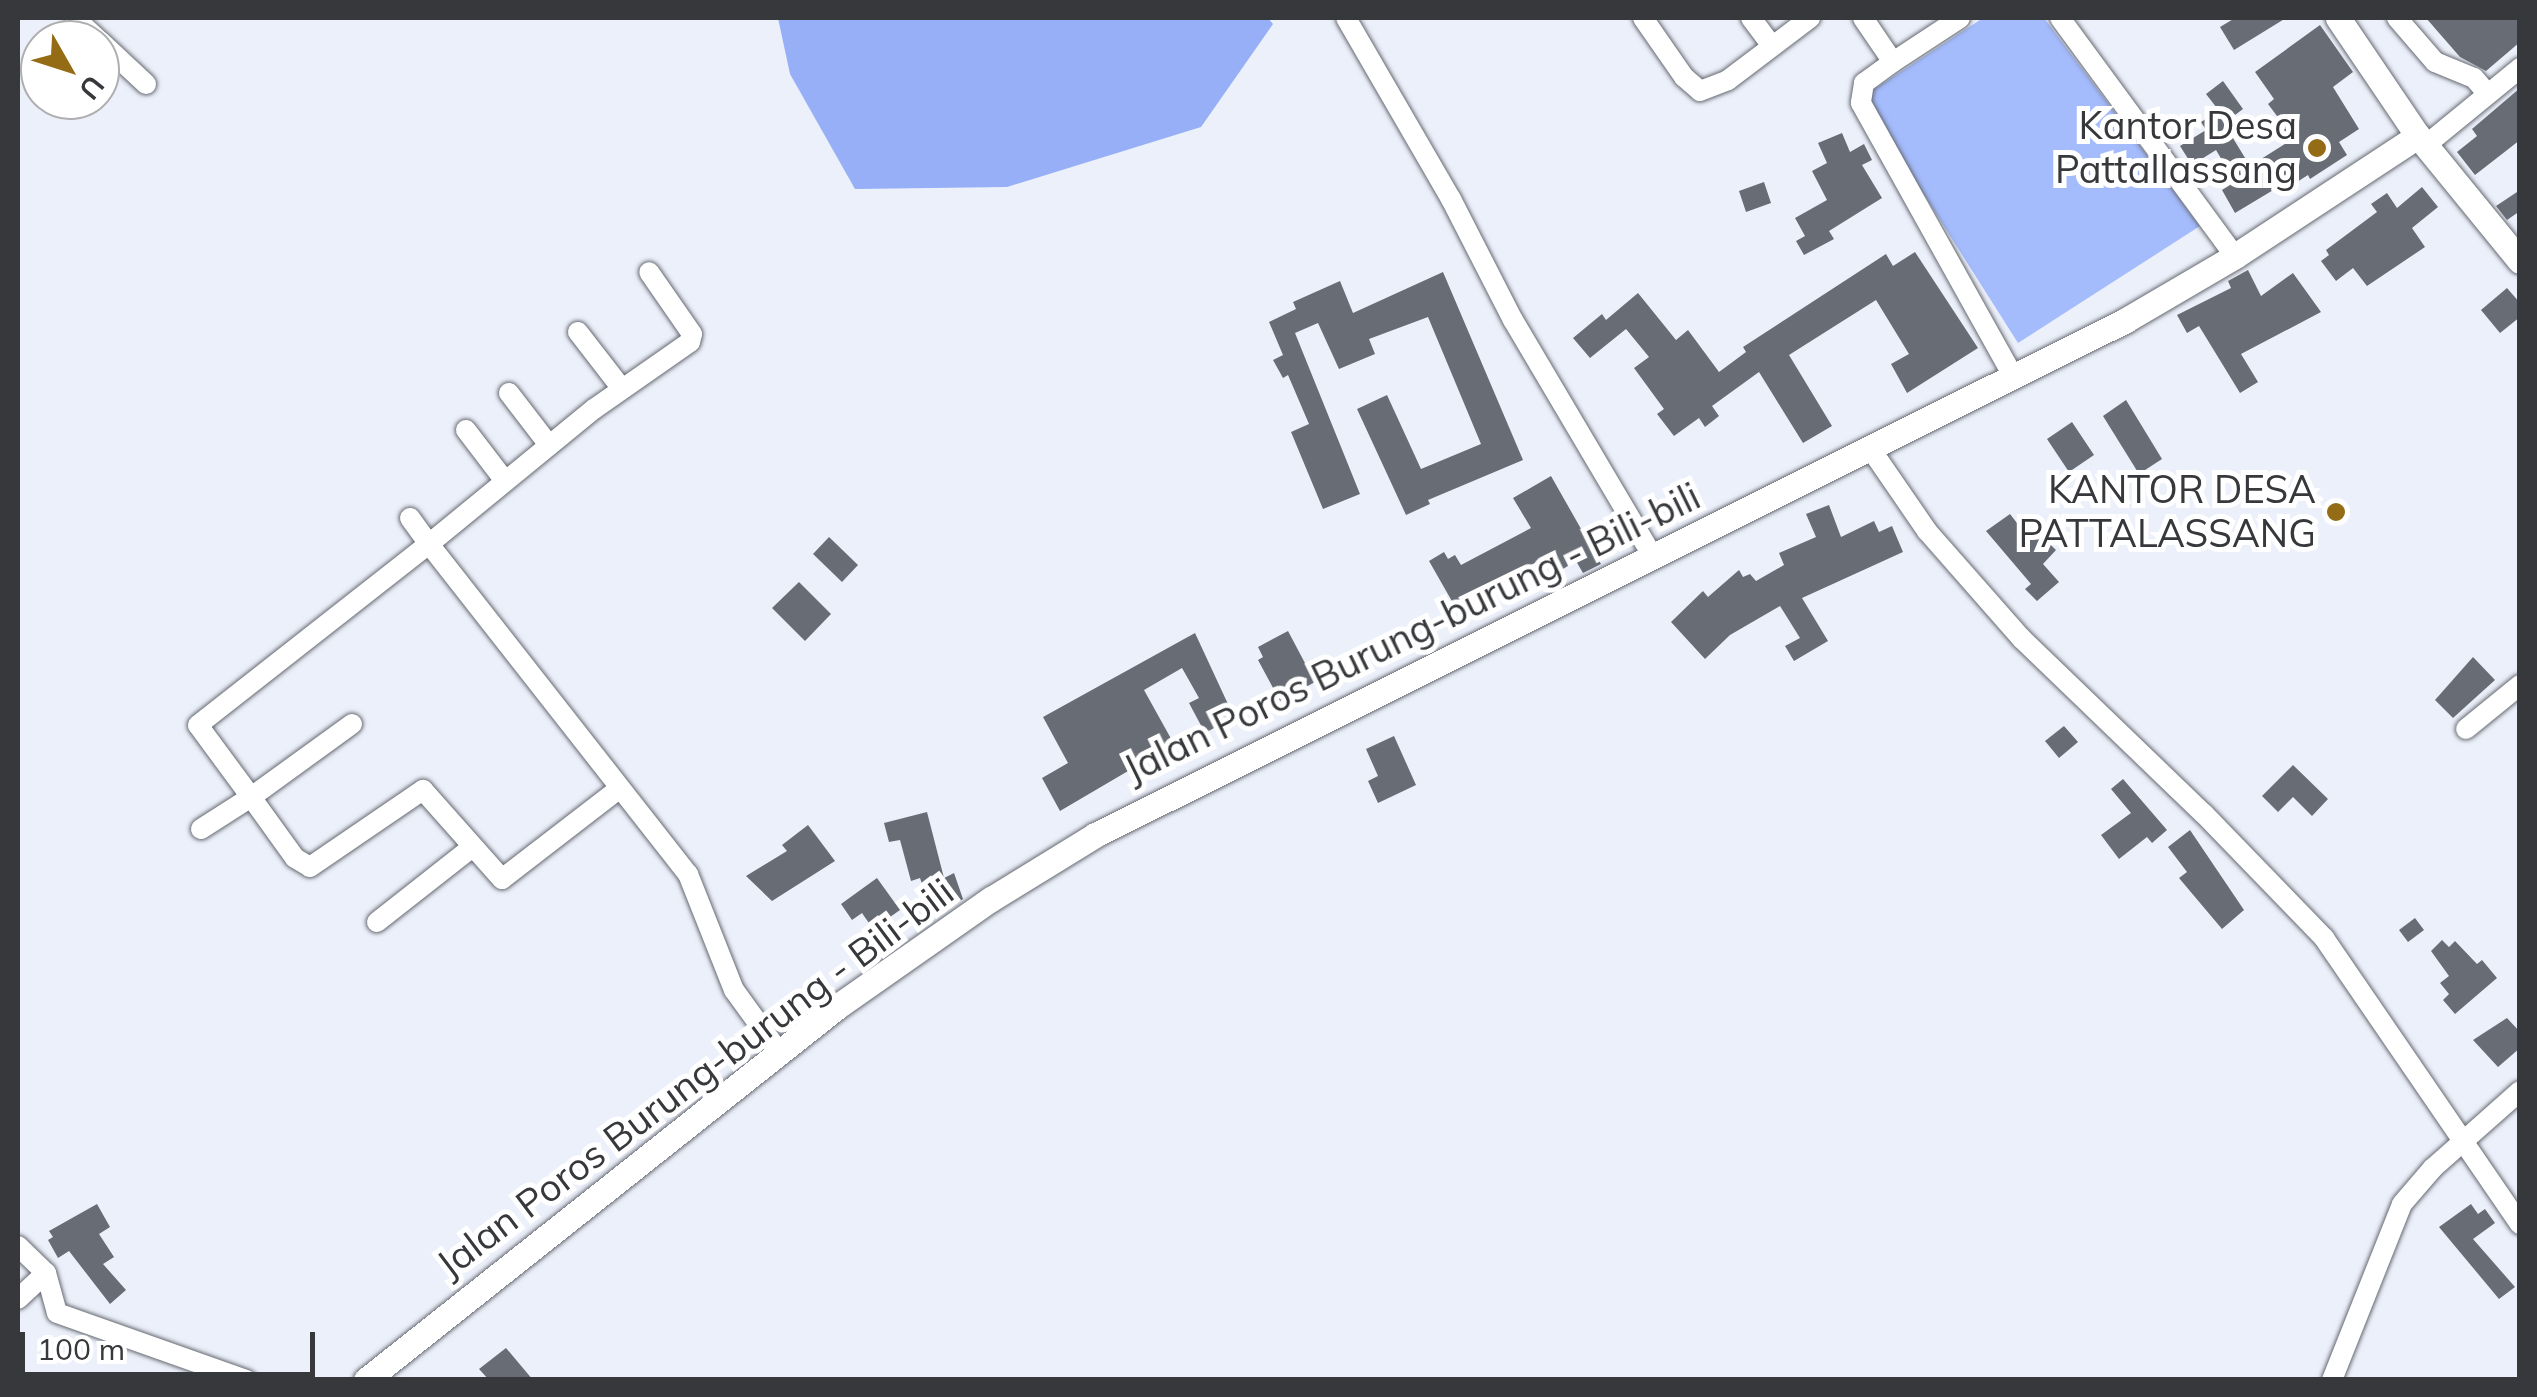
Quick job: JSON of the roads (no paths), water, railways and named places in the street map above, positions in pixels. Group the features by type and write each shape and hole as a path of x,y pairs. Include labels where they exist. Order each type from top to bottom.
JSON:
{"main road":[{"path":"2340,18 2422,141 2520,261"},
{"name":"Jalan Poros Burung-burung - Bili-bili","path":"366,1380 779,1052 991,899 1095,835 2014,378 2235,256 2422,141"}],"street":[{"path":"1346,18 1451,199 1512,320 1652,555"},
{"path":"1643,18 1684,78 1700,91 1711,90 1810,18"},
{"path":"1751,18 1772,46"},
{"path":"1863,18 1893,62"},
{"path":"1960,18 1864,83 1860,103 2014,378"},
{"path":"2060,18 2235,256"},
{"path":"2398,18 2434,62 2474,78 2488,94"},
{"path":"120,60 146,84"},
{"path":"2422,141 2520,68"},
{"path":"619,788 508,878 496,876 423,790 310,867 295,858 198,726 203,718 429,544 548,445 692,340 649,272"},
{"path":"578,332 622,389"},
{"path":"509,394 548,445"},
{"path":"466,430 504,481"},
{"path":"1870,448 1927,531 2022,640 2217,827 2324,938 2520,1224"},
{"path":"410,518 688,874 734,990 779,1052"},
{"path":"2466,729 2520,685"},
{"path":"202,829 352,724"},
{"path":"377,922 471,848"},
{"path":"2332,1380 2402,1204 2520,1091"},
{"path":"18,1246 46,1273 57,1313 246,1380"},
{"path":"18,1299 46,1273"}],"place":[{"name":"Kantor Desa Pattallassang","path":"2317,148"},
{"name":"KANTOR DESA PATTALASSANG","path":"2336,512"}]}
